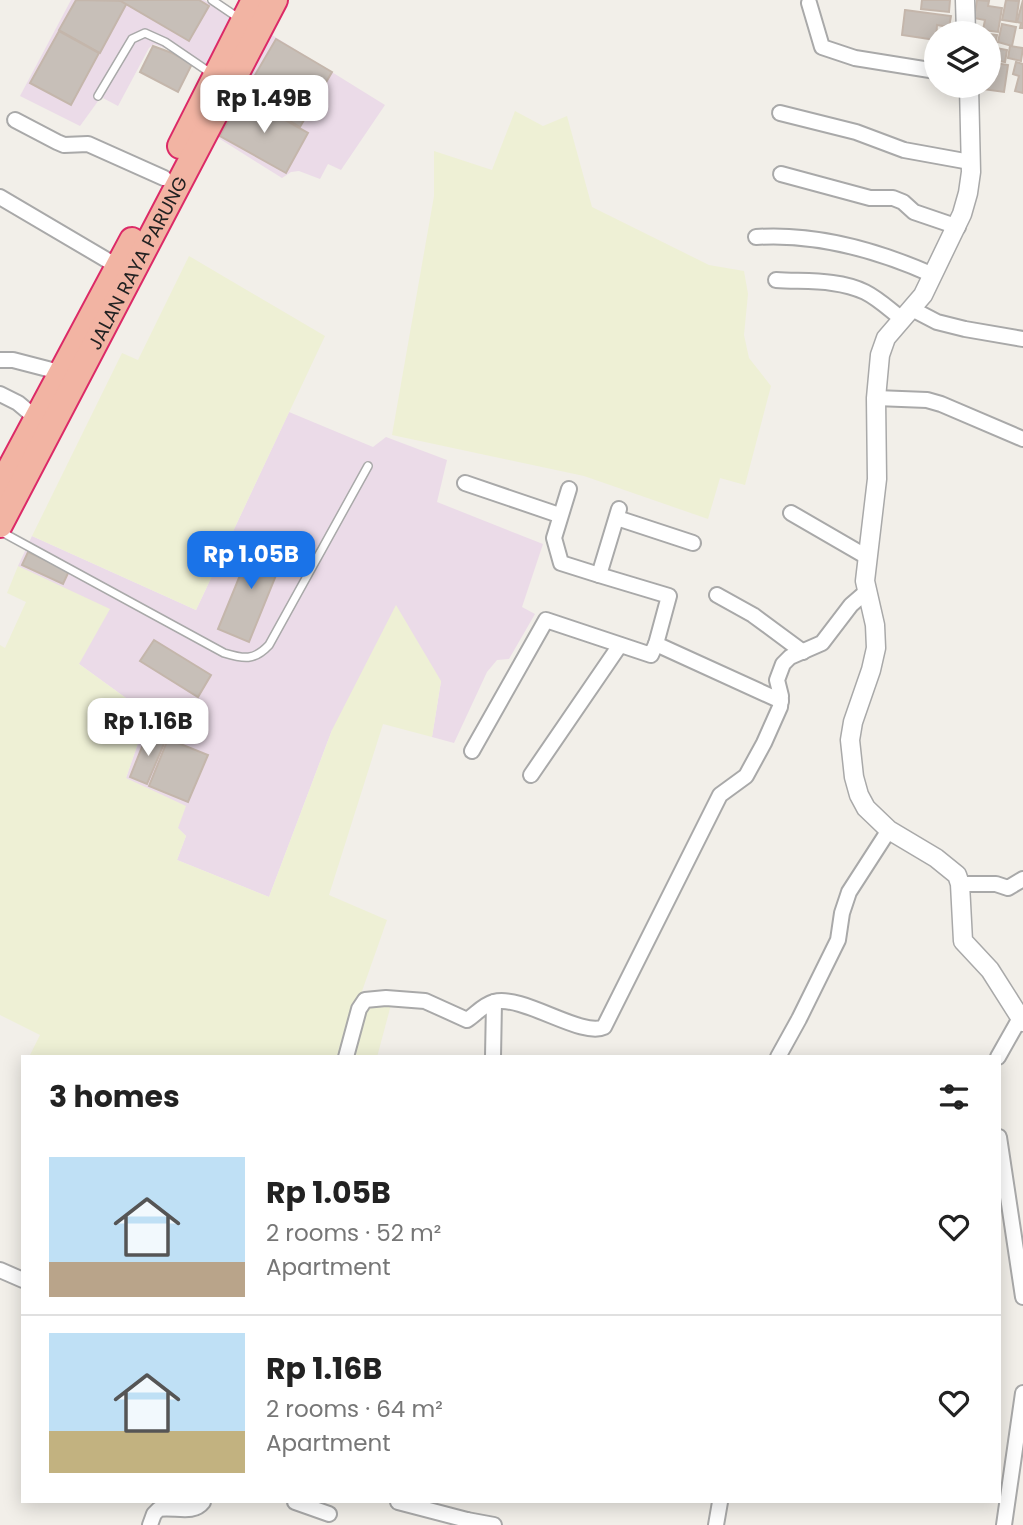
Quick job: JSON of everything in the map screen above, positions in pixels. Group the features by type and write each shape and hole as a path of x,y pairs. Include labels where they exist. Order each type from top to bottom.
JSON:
{"highway":[{"name":"JALAN RAYA PARUNG","path":"0,486 36,418 68,374 275,0"},
{"name":"JALAN RAYA PARUNG","path":"0,526 117,266 249,11"}],"street":[{"path":"965,0 966,21"},
{"path":"809,3 822,47 855,58 924,69"},
{"path":"969,98 968,194 958,227 923,295 886,338 881,349 876,398 877,479 867,557 866,592 873,613 876,648 852,728 854,777 866,808 890,830 957,875 960,884 963,941 990,970 1020,1011 999,1055"},
{"path":"780,113 856,132 904,150 970,162"},
{"path":"15,120 64,145 88,144 164,178"},
{"path":"781,174 870,198 896,199 914,212 958,227"},
{"path":"0,197 117,266"},
{"path":"756,236 798,236 834,242 893,258 933,275"},
{"path":"776,280 852,287 907,314 965,329 1023,339"},
{"path":"0,360 13,360 68,374"},
{"path":"0,394 18,403 36,418"},
{"path":"876,398 941,404 1023,439"},
{"path":"465,483 559,515"},
{"path":"472,751 546,620 651,656 656,645 669,596 561,563 554,538 569,489"},
{"path":"599,575 618,513 693,543"},
{"path":"790,513 867,557"},
{"path":"347,1055 359,1009 365,1000 386,998 425,1001 467,1020 499,1001 530,1008 592,1030 604,1027 720,794 749,771 781,701 777,680 779,670 786,660 822,643 850,605 866,592"},
{"path":"717,595 752,615 803,652"},
{"path":"531,775 620,645"},
{"path":"656,645 781,701"},
{"path":"779,1055 838,940 842,913 849,892 890,830"},
{"path":"960,884 996,884 1008,888 1023,879"},
{"path":"493,1055 494,1002"},
{"path":"1001,1150 1023,1297"},
{"path":"0,1270 21,1279"},
{"path":"1004,1525 1023,1393"},
{"path":"150,1525 159,1509 192,1510 202,1503"},
{"path":"298,1503 329,1514"},
{"path":"401,1503 467,1522 494,1525"},
{"path":"716,1525 720,1503"}],"lane":[{"path":"212,0 234,13 249,11"},
{"path":"98,96 132,39 145,33 184,54 215,76"},
{"path":"0,531 224,653 250,658 260,654 269,645 368,466"}],"shaded area":[{"path":"71,0 204,0 236,19 207,72 172,51 154,44 149,48 118,106 101,97 80,126 20,96"},
{"path":"264,30 385,105 341,170 328,164 320,179 299,171 291,172 282,178 212,134"},
{"path":"289,412 373,447 386,437 447,460 437,502 543,544 522,607 535,614 509,659 497,660 487,672 454,743 432,737 441,681 332,730 269,897 177,860 186,836 126,778 148,714 79,664 18,566 32,536 196,610"}],"green space":[{"path":"515,111 543,126 567,116 592,207 709,265 744,271 748,294 744,335 749,358 771,386 745,485 720,478 708,519 584,476 392,435 434,196 434,151 492,170"},
{"path":"189,256 325,336 196,610 32,536 122,353 138,360"},
{"path":"18,566 110,609 79,664 148,714 126,778 186,806 178,828 186,836 177,860 269,897 332,730 396,605 441,681 432,737 383,724 329,895 387,920 361,994 353,1002 339,1055 30,1055 40,1035 0,1015 0,645 5,648 26,602 7,593"},
{"path":"392,1001 378,1055 349,1054 365,1002"}],"building":[{"path":"76,0 128,1 100,53 59,30"},
{"path":"119,0 199,0 209,6 189,41"},
{"path":"922,0 950,0 949,12 921,9"},
{"path":"977,0 989,1 988,6 1002,8 1000,21 974,18"},
{"path":"1006,0 1019,1 1016,22 1002,20"},
{"path":"1023,0 1023,28 1020,28 1021,23 1017,22"},
{"path":"905,10 951,16 950,21 924,21 924,38 902,35"},
{"path":"1002,24 1016,27 1012,46 1001,43"},
{"path":"59,31 99,53 71,105 30,83"},
{"path":"276,39 332,72 300,127 244,94"},
{"path":"153,46 192,64 178,92 140,72"},
{"path":"1010,46 1023,48 1021,61 1008,58"},
{"path":"1001,49 1007,50 1005,62 1001,61"},
{"path":"1016,62 1023,64 1023,93 1015,91 1019,76 1013,74"},
{"path":"1001,64 1008,65 1004,92 1001,92"},
{"path":"242,96 308,133 286,173 220,136"},
{"path":"254,541 285,553 249,642 218,629"},
{"path":"28,552 69,571 63,584 22,565"},
{"path":"154,640 211,675 198,697 140,661"},
{"path":"148,732 166,739 147,784 130,777"},
{"path":"168,739 208,755 188,802 149,786"}]}
